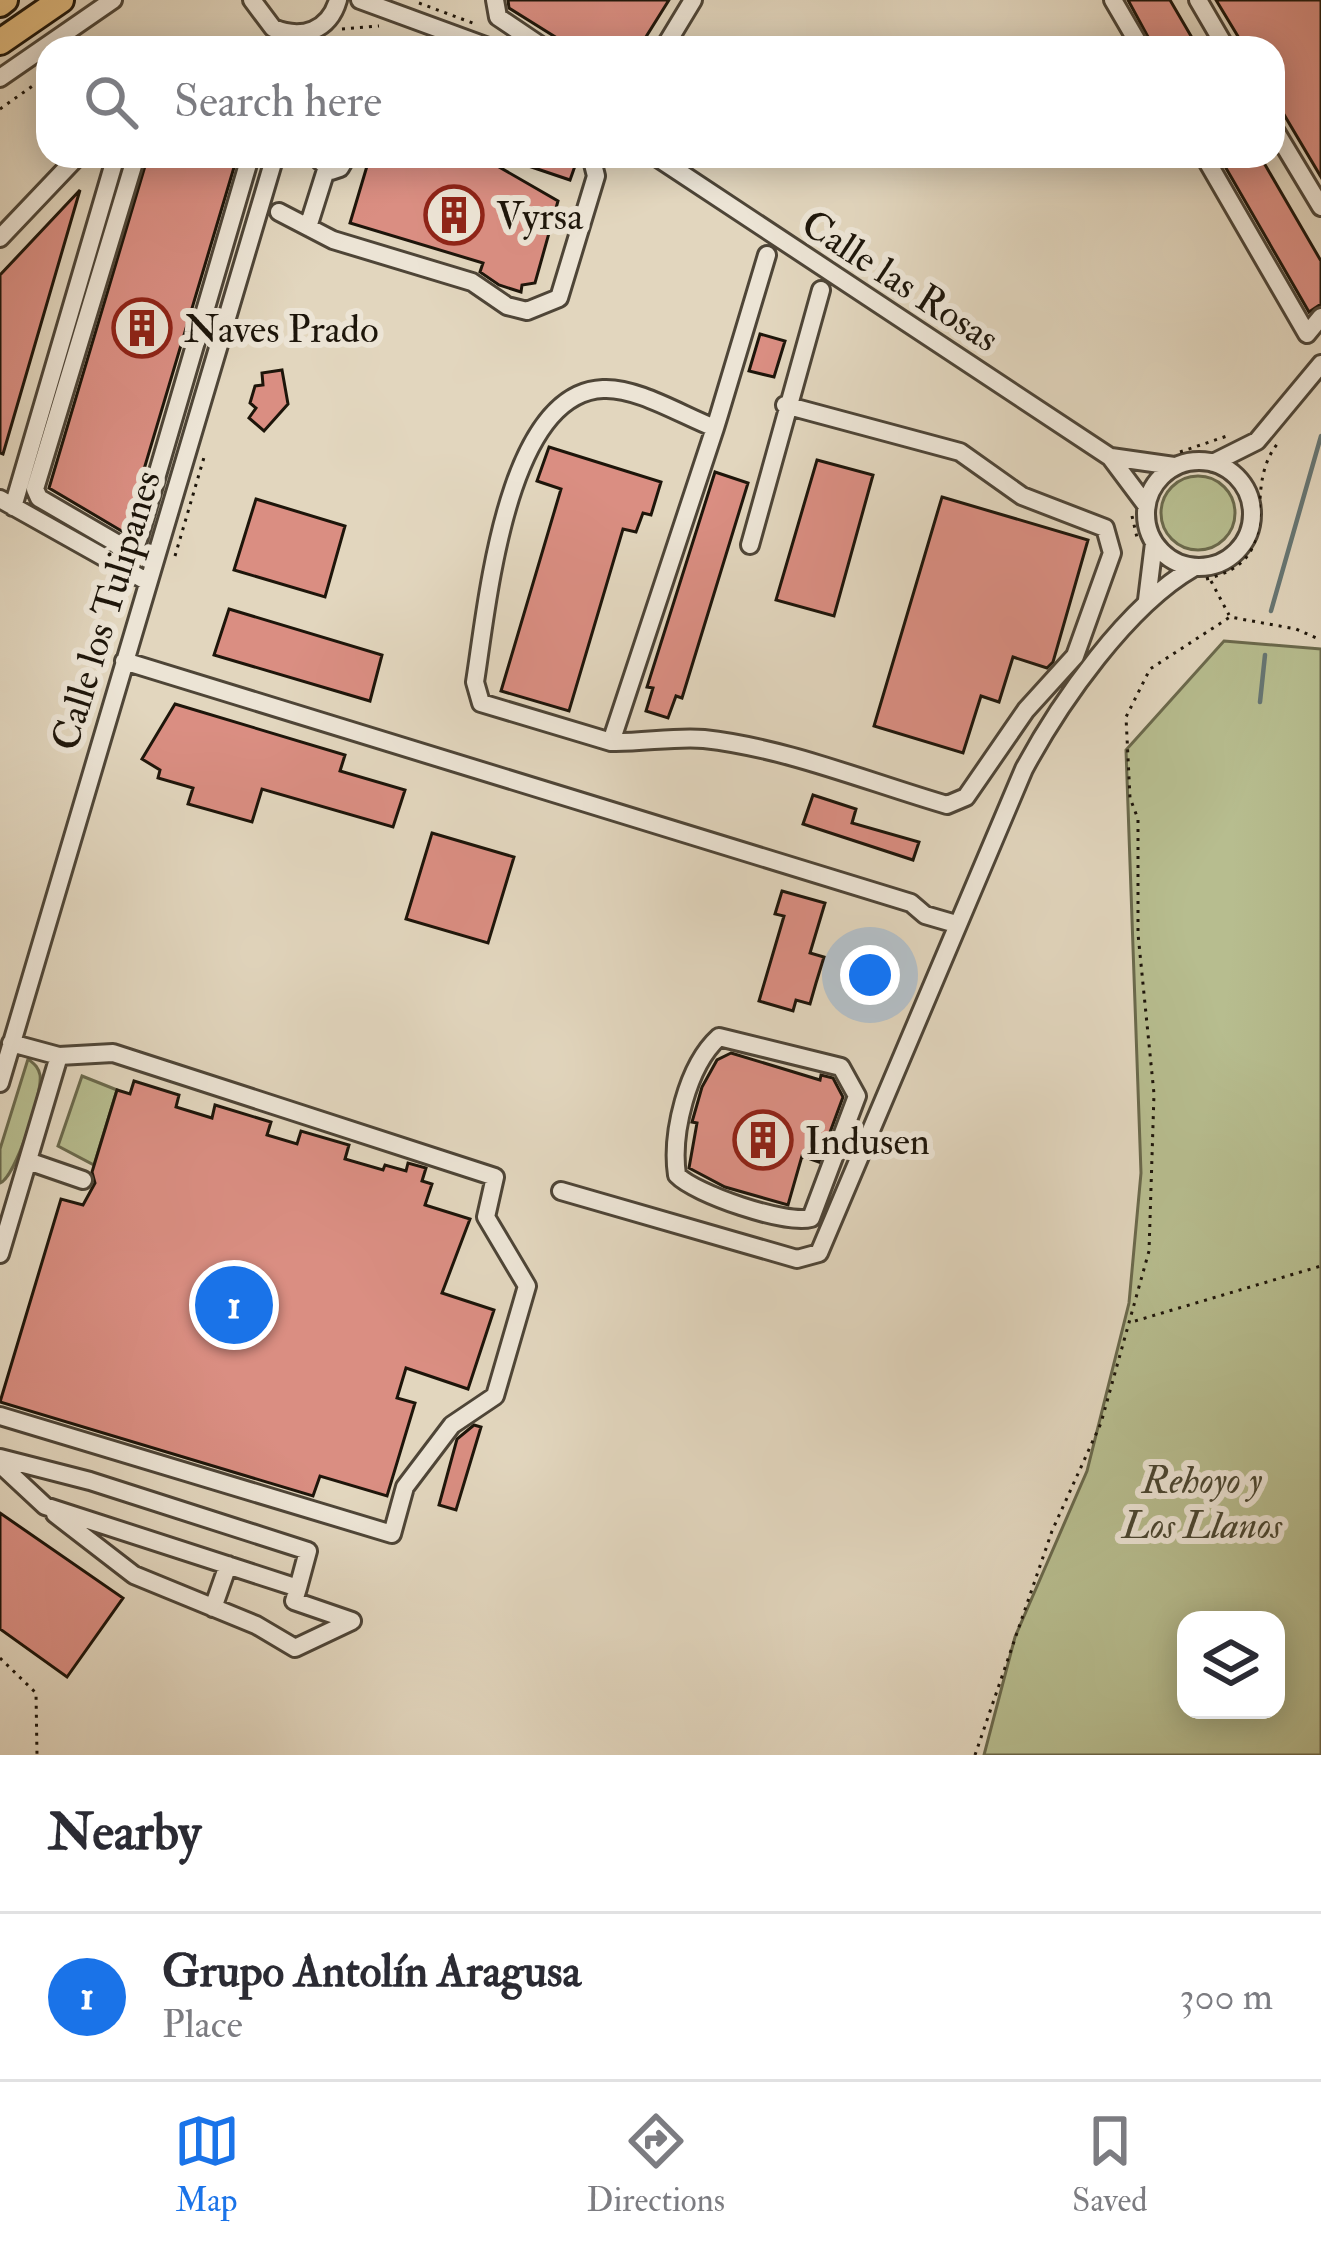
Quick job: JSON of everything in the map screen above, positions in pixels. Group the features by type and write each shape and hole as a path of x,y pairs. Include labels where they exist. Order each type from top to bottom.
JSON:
{"highway":[{"path":"0,42 61,0"}],"street":[{"path":"61,36 113,0"},
{"path":"252,0 277,36"},
{"path":"319,36 338,0"},
{"path":"360,0 384,19 447,36"},
{"path":"495,0 498,17 526,36"},
{"path":"671,36 693,0"},
{"path":"1114,0 1134,36"},
{"path":"1198,0 1219,36"},
{"path":"273,28 298,34 384,19"},
{"path":"0,78 36,53"},
{"path":"1285,147 1321,207"},
{"path":"0,238 67,168"},
{"path":"125,168 33,471 39,498 124,548 138,540 247,168"},
{"name":"Calle los Tulipanes","path":"0,1083 271,168"},
{"path":"308,226 319,168"},
{"path":"279,212 333,239 448,273 507,306 545,308 559,298 596,176 594,168"},
{"name":"Calle las Rosas","path":"659,168 1110,457 1137,505"},
{"path":"1211,168 1307,334 1321,317"},
{"path":"611,742 767,255"},
{"path":"750,544 820,290"},
{"path":"1213,463 1257,441 1321,364"},
{"path":"715,428 606,388 562,403 532,440 498,540 475,696 481,703 611,742 659,744 697,738 738,744 947,805 966,797 1026,710 1075,656 1112,553 1105,528 1022,496 961,452 785,405"},
{"path":"561,1191 797,1258 819,1253 1036,746 1148,600 1221,563 1245,541 1251,525 1247,492 1257,441"},
{"name":"Calle las Rosas","path":"1110,457 1213,463"},
{"path":"1148,600 1146,543 1137,505 1171,459"},
{"path":"1213,463 1233,473 1247,492"},
{"path":"33,471 6,503 148,582"},
{"path":"1146,543 1200,574"},
{"path":"124,661 911,903 925,915 956,924"},
{"path":"718,1037 841,1067 850,1075 857,1096 820,1211 802,1221 698,1191 676,1175 674,1147 696,1071 718,1037"},
{"path":"0,1417 392,1534 406,1487 452,1425 495,1396 527,1286 486,1217 495,1177 113,1053 59,1056 11,1043"},
{"path":"0,1254 59,1056"},
{"path":"28,1161 82,1180"},
{"path":"0,1461 90,1480 308,1551 294,1601 352,1621 295,1648 134,1575 45,1506 0,1461"},
{"path":"45,1506 298,1588"},
{"path":"213,1608 228,1565"}],"path":[{"path":"328,27 384,19"},
{"path":"0,110 36,84"},
{"path":"1171,459 1235,433"},
{"path":"1230,617 1200,574 1233,570 1258,539 1262,465 1285,435"},
{"path":"174,560 205,454"},
{"path":"1137,505 1146,543"},
{"path":"975,1755 1052,1532 1101,1423 1150,1251 1154,1094 1138,934 1138,819 1130,798 1126,717 1150,669 1230,617 1296,629 1321,640"},
{"path":"1133,1321 1321,1266"},
{"path":"0,1658 36,1693 37,1755"}],"green space":[{"path":"1198,476 1224,487 1235,513 1224,539 1198,550 1172,539 1161,513 1172,487"},
{"name":"Rehoyo y Los Llanos","path":"1224,641 1321,649 1321,1755 984,1755 1015,1637 1087,1471 1129,1303 1141,1173 1126,750"},
{"path":"28,1059 40,1075 37,1098 20,1151 0,1183 0,1149"},
{"path":"82,1076 117,1090 94,1165 58,1146"}],"building":[{"path":"508,0 669,0 646,36 554,36 509,8"},
{"path":"1128,0 1170,0 1191,36 1148,36"},
{"path":"1216,0 1321,0 1321,177 1285,116 1285,36 1238,36"},
{"name":"Naves Prado","path":"144,168 234,168 125,533 49,488"},
{"name":"Vyrsa","path":"366,168 501,168 558,201 535,283 522,285 521,292 480,272 483,263 350,223"},
{"path":"534,168 574,168 570,180"},
{"path":"1226,168 1267,168 1321,261 1321,304 1309,312"},
{"path":"80,190 3,454 0,275"},
{"path":"760,334 785,341 774,377 749,371"},
{"path":"282,370 288,404 264,431 249,418 256,408 250,403 255,386 263,385 262,373"},
{"path":"549,447 661,482 651,515 643,513 636,532 623,529 569,711 501,691 561,489 537,481"},
{"path":"817,460 873,475 834,616 776,600"},
{"path":"715,472 748,483 682,698 676,696 668,718 646,711 653,688 647,687"},
{"path":"942,497 1088,540 1053,662 1047,668 1013,657 999,702 981,696 963,753 874,726"},
{"path":"256,499 345,526 325,597 234,570"},
{"path":"229,609 382,655 370,701 214,655"},
{"path":"175,704 345,755 340,771 405,790 393,827 262,789 252,822 188,804 193,788 158,778 160,770 142,759"},
{"path":"813,795 856,809 852,823 919,842 913,860 803,824"},
{"path":"432,833 514,857 488,943 406,919"},
{"path":"782,891 825,903 810,953 824,957 810,1004 796,1000 793,1011 759,1001 784,916 775,914"},
{"name":"Indusen","path":"731,1053 820,1080 821,1075 833,1078 843,1097 819,1162 802,1156 788,1205 725,1187 689,1168 697,1123 692,1122 702,1087 717,1060"},
{"path":"134,1081 179,1095 176,1107 212,1118 215,1105 271,1122 267,1135 297,1144 301,1131 349,1145 345,1159 383,1170 385,1165 406,1171 408,1163 426,1168 422,1181 432,1184 425,1205 470,1219 442,1293 494,1310 468,1389 406,1368 397,1398 415,1403 387,1496 320,1476 313,1496 0,1402 61,1199 83,1205 95,1183 92,1172 117,1090 130,1094"},
{"path":"474,1425 481,1427 456,1510 439,1505 457,1439"},
{"path":"0,1513 123,1598 67,1677 0,1629"}],"waterway":[{"path":"1271,611 1321,436"},
{"path":"1260,702 1265,655"}],"place":[{"name":"Vyrsa","path":"454,215"},
{"name":"Naves Prado","path":"142,328"},
{"name":"Indusen","path":"763,1140"},
{"name":"Grupo Antolín Aragusa","path":"234,1305"}]}
